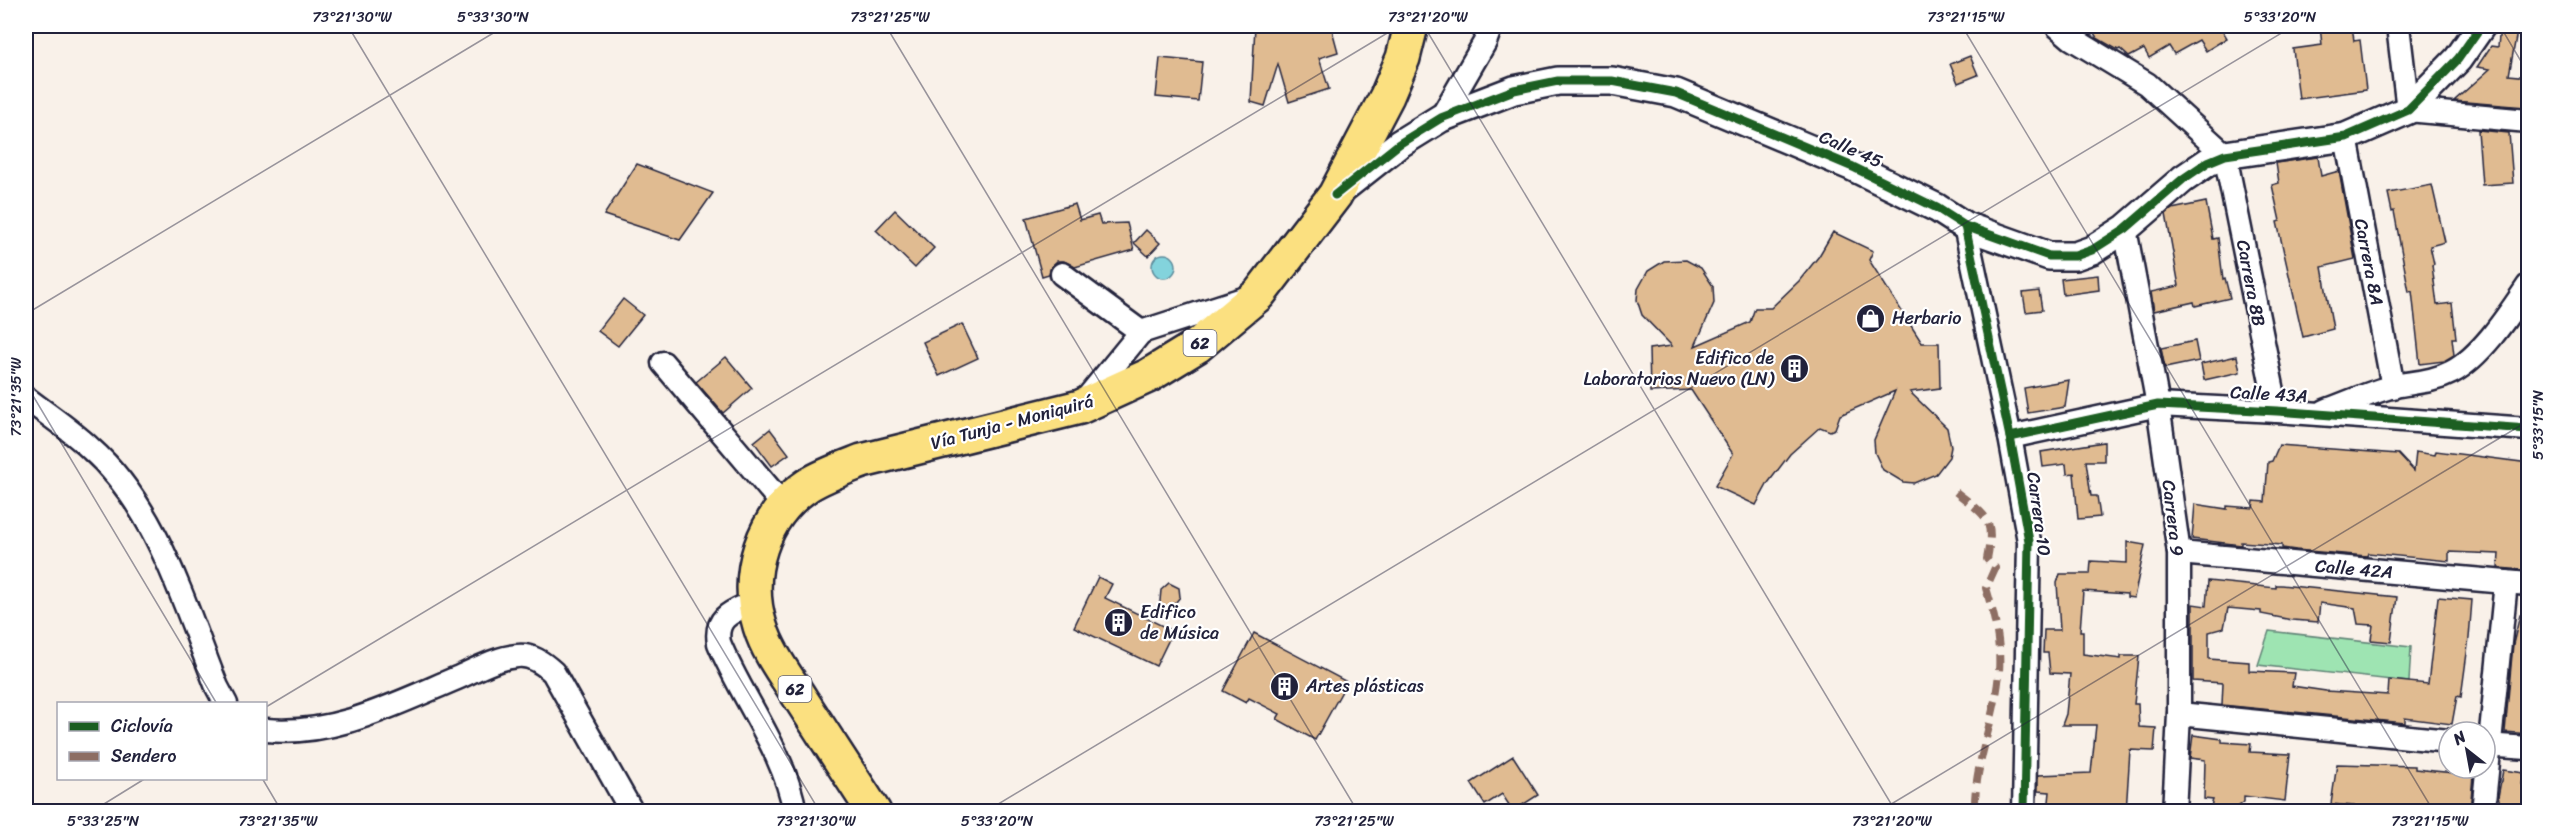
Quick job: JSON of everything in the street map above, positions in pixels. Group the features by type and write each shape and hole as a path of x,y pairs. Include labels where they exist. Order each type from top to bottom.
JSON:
{"main road":[{"name":"Vía Tunja - Moniquirá","path":"874,812 773,656 760,627 754,602 753,575 768,527 784,506 808,485 861,461 1080,407 1148,376 1197,346 1259,294 1335,195 1387,96 1403,58 1410,26"}],"street":[{"path":"1441,118 1485,42 1491,26"},
{"path":"2057,26 2071,38 2141,80 2225,154"},
{"path":"2398,26 2408,110"},
{"path":"2408,110 2458,59 2481,26"},
{"name":"Calle 45","path":"1335,195 1400,144 1441,118 1514,90 1558,81 1612,81 1676,93 1853,167 1937,208 1965,226 2049,256 2075,256 2092,250 2125,229 2183,179 2208,162 2225,154 2346,137 2408,110"},
{"path":"2408,110 2529,121"},
{"name":"Carrera 8A","path":"2346,137 2393,387"},
{"name":"Carrera 8B","path":"2225,154 2277,411"},
{"name":"Carrera 10","path":"1965,226 2010,436 2029,541 2024,812"},
{"name":"Carrera 9","path":"2125,229 2158,405 2180,553 2179,714 2174,812"},
{"path":"1062,274 1141,332"},
{"path":"2318,414 2393,387 2430,381 2453,371 2476,352 2529,286"},
{"path":"1080,407 1141,332 1259,294"},
{"path":"663,363 784,506"},
{"path":"26,398 92,449 131,495 151,528 225,702"},
{"name":"Calle 43A","path":"2010,436 2158,405 2529,429"},
{"name":"Calle 42A","path":"2180,553 2529,584"},
{"path":"2491,720 2506,582"},
{"path":"754,602 730,613 722,621 717,631 718,643 765,731 780,766 795,812"},
{"path":"267,730 290,732 326,728 354,721 483,666 519,655 532,658 553,672 632,812"},
{"path":"2179,714 2437,740"},
{"path":"2497,746 2529,748"},
{"path":"2483,812 2485,780"}],"green space":[{"path":"2269,631 2411,647 2409,682 2258,665"}],"water":[{"path":"1164,254 1173,257 1176,266 1173,275 1164,278 1155,275 1152,266 1155,257"}],"building":[{"path":"1255,26 1331,26 1338,52 1319,58 1329,89 1289,102 1278,64 1265,106 1251,102"},
{"path":"2090,26 2225,26 2221,28 2227,38 2206,51 2199,40 2174,54 2169,46 2149,58 2144,49 2129,57 2120,49 2097,38"},
{"path":"2320,26 2352,26 2354,41 2360,40 2366,90 2299,99 2293,49 2322,45"},
{"path":"2500,26 2518,26 2509,75 2529,77 2526,107 2454,101 2490,69 2477,67 2491,46 2498,47"},
{"path":"1970,56 1978,75 1958,83 1950,64"},
{"path":"1160,58 1202,62 1198,101 1156,97"},
{"path":"2478,130 2509,133 2513,183 2482,185"},
{"path":"2318,157 2321,176 2339,171 2355,259 2322,267 2333,329 2303,337 2277,222 2280,221 2272,185 2279,183 2276,163"},
{"path":"637,164 713,193 680,240 604,215"},
{"path":"2432,185 2445,242 2430,246 2434,264 2432,265 2437,305 2452,303 2456,338 2452,338 2454,355 2444,361 2420,364 2412,291 2409,292 2394,211 2392,212 2388,193"},
{"path":"2206,202 2213,239 2218,238 2223,279 2225,278 2230,298 2195,306 2194,302 2154,311 2151,292 2179,286 2166,214 2172,209"},
{"path":"1075,204 1080,220 1098,215 1101,224 1127,223 1134,250 1075,267 1064,261 1057,261 1051,267 1049,274 1042,276 1026,218"},
{"path":"895,210 934,248 915,268 876,230"},
{"path":"1146,230 1160,243 1148,256 1134,243"},
{"name":"Edifico de Laboratorios Nuevo (LN)","path":"1833,232 1873,251 1869,260 1922,343 1939,343 1940,388 1910,392 1947,428 1951,447 1949,457 1936,474 1914,483 1903,482 1883,470 1875,453 1874,440 1895,391 1840,415 1835,429 1830,431 1820,427 1790,454 1768,483 1756,505 1715,486 1733,454 1691,390 1650,392 1649,349 1672,346 1642,315 1637,300 1638,289 1648,271 1664,261 1686,260 1701,268 1713,286 1714,303 1695,346 1750,322 1755,308 1771,308 1799,281 1819,256"},
{"path":"2098,275 2099,290 2063,295 2061,279"},
{"path":"2039,291 2042,310 2026,312 2023,293"},
{"path":"623,299 643,315 618,346 598,331"},
{"path":"962,324 978,358 939,376 923,342"},
{"path":"2195,341 2199,361 2165,368 2161,348"},
{"path":"2237,356 2240,372 2204,380 2201,364"},
{"path":"726,357 752,388 723,413 696,382"},
{"path":"2069,380 2065,407 2028,413 2024,388"},
{"path":"770,429 789,454 772,466 754,442"},
{"path":"2104,442 2104,461 2086,461 2091,496 2097,496 2100,517 2078,519 2074,473 2067,474 2066,464 2043,467 2041,452"},
{"path":"2279,445 2398,454 2414,471 2416,452 2435,455 2436,451 2529,463 2529,543 2524,570 2498,568 2499,554 2449,552 2449,561 2368,553 2367,556 2296,550 2282,548 2282,545 2241,542 2241,545 2192,539 2195,504 2227,509 2227,506 2253,508 2254,501 2265,502 2268,462 2272,461"},
{"path":"2127,542 2145,545 2134,598 2127,597 2127,594 2083,591 2080,631 2083,631 2083,654 2121,659 2121,656 2139,656 2134,704 2138,704 2139,727 2156,728 2154,751 2130,750 2126,812 2048,812 2050,792 2038,791 2038,775 2091,773 2096,725 2062,725 2066,714 2070,674 2050,673 2048,653 2043,653 2044,630 2060,630 2057,583 2060,574 2090,574 2091,561 2127,563"},
{"name":"Edifico de Música","path":"1098,577 1112,584 1105,598 1173,631 1156,666 1074,627"},
{"path":"2208,581 2276,588 2276,585 2281,585 2397,597 2391,642 2371,640 2373,625 2358,624 2355,608 2320,603 2318,622 2292,620 2261,614 2261,611 2228,608 2224,628 2209,632 2209,659 2249,662 2249,671 2294,673 2292,686 2326,691 2388,695 2389,680 2428,684 2438,597 2472,600 2461,697 2457,696 2453,720 2437,720 2437,722 2405,718 2405,723 2222,705 2223,683 2193,681 2193,604 2206,606"},
{"path":"1169,583 1179,588 1180,597 1159,612 1161,590"},
{"path":"2520,615 2529,615 2529,734 2505,732 2513,644"},
{"name":"Artes plásticas","path":"1254,633 1347,682 1315,740 1277,719 1280,714 1249,698 1246,703 1223,691"},
{"path":"2193,735 2222,739 2222,742 2251,744 2250,752 2290,754 2285,801 2244,796 2244,802 2231,812 2209,812 2213,800 2204,799 2205,760 2190,758"},
{"path":"1513,756 1538,795 1513,811 1502,794 1485,805 1471,783"},
{"path":"2337,764 2415,766 2415,769 2437,771 2437,780 2473,780 2470,812 2425,812 2331,804"},
{"path":"2503,770 2524,773 2522,784 2529,785 2529,812 2504,812 2498,797"}],"marked path":[{"path":"1956,492 1986,519 1990,534 1987,559 1995,568 1986,588 1997,635 1999,671 1993,711 1978,772 1975,812"}],"cycle path":[{"path":"1335,195 1399,144 1441,118 1514,90 1558,81 1612,81 1676,93 1853,167 1937,208 1965,226 2049,256 2075,256 2092,250 2125,229 2183,179 2208,162 2225,155 2346,137 2408,110 2458,59 2481,26"},
{"path":"1965,226 2010,437 2029,541 2024,812"},
{"path":"2010,437 2158,405 2528,429"}],"place":[{"name":"Herbario","path":"1871,318"},
{"name":"Edifico de Laboratorios Nuevo (LN)","path":"1795,368"},
{"name":"Edifico de Música","path":"1119,622"},
{"name":"Artes plásticas","path":"1285,686"}]}
